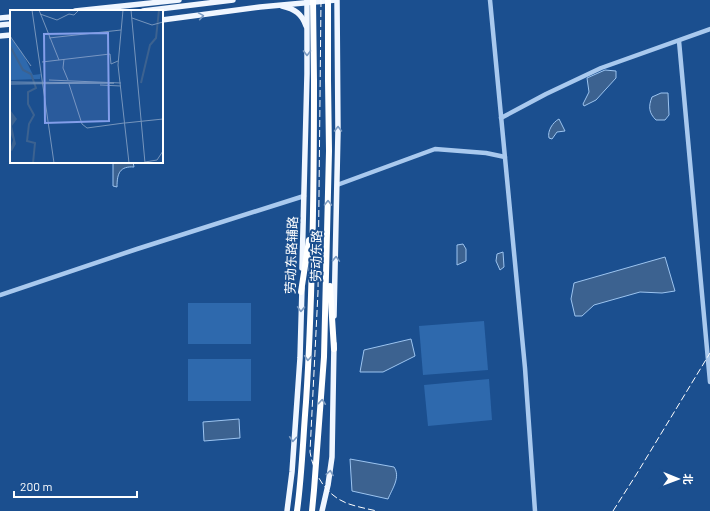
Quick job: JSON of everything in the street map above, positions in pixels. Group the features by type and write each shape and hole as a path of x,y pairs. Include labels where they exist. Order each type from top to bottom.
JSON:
{"highway":[{"name":"劳动东路","path":"312,511 323,389 327,224 328,0"},
{"name":"劳动东路","path":"297,511 309,352 314,182 314,81 309,1"},
{"path":"301,292 308,248 314,182"},
{"path":"327,224 334,349"}],"main road":[{"path":"84,10 179,0"},
{"path":"150,10 233,0"},
{"path":"163,20 309,1 336,0 337,185 332,457 322,511"},
{"name":"劳动东路辅路","path":"287,511 292,472 299,364 309,1"},
{"path":"276,6 287,7 299,14 304,22 307,33"},
{"path":"0,18 10,17"},
{"path":"0,25 10,24"},
{"path":"0,36 10,34"}],"street":[{"path":"490,0 525,368 535,511"},
{"path":"501,118 546,94 601,68 710,29"},
{"path":"679,41 710,382"},
{"path":"337,185 435,149 486,153 504,158"},
{"path":"0,295 137,249 304,196"}],"shaded area":[{"path":"605,70 616,71 616,78 596,100 584,106 583,104 589,92 587,78"},
{"path":"661,93 668,93 669,115 665,120 656,120 650,110 650,104 652,97"},
{"path":"559,119 565,131 557,132 552,139 549,138 551,127"},
{"path":"113,163 133,163 134,167 125,168 120,171 117,187 113,186"},
{"path":"463,244 466,249 466,261 457,265 457,245"},
{"path":"503,252 504,267 500,270 496,261 497,254"},
{"path":"665,257 675,291 662,293 640,292 594,305 582,316 575,316 571,299 574,283"},
{"path":"188,303 251,303 251,344 188,344"},
{"path":"484,321 488,370 423,375 419,326"},
{"path":"411,339 415,356 383,372 360,372 364,350"},
{"path":"188,359 251,359 251,401 188,401"},
{"path":"489,379 492,420 428,426 424,385"},
{"path":"239,419 240,438 204,441 203,422"},
{"path":"350,459 394,467 397,475 394,487 388,499 352,491"}],"railway":[{"path":"321,0 318,292 310,452 312,461 322,484 334,496 349,504 377,511"},
{"path":"613,511 710,353"}]}
